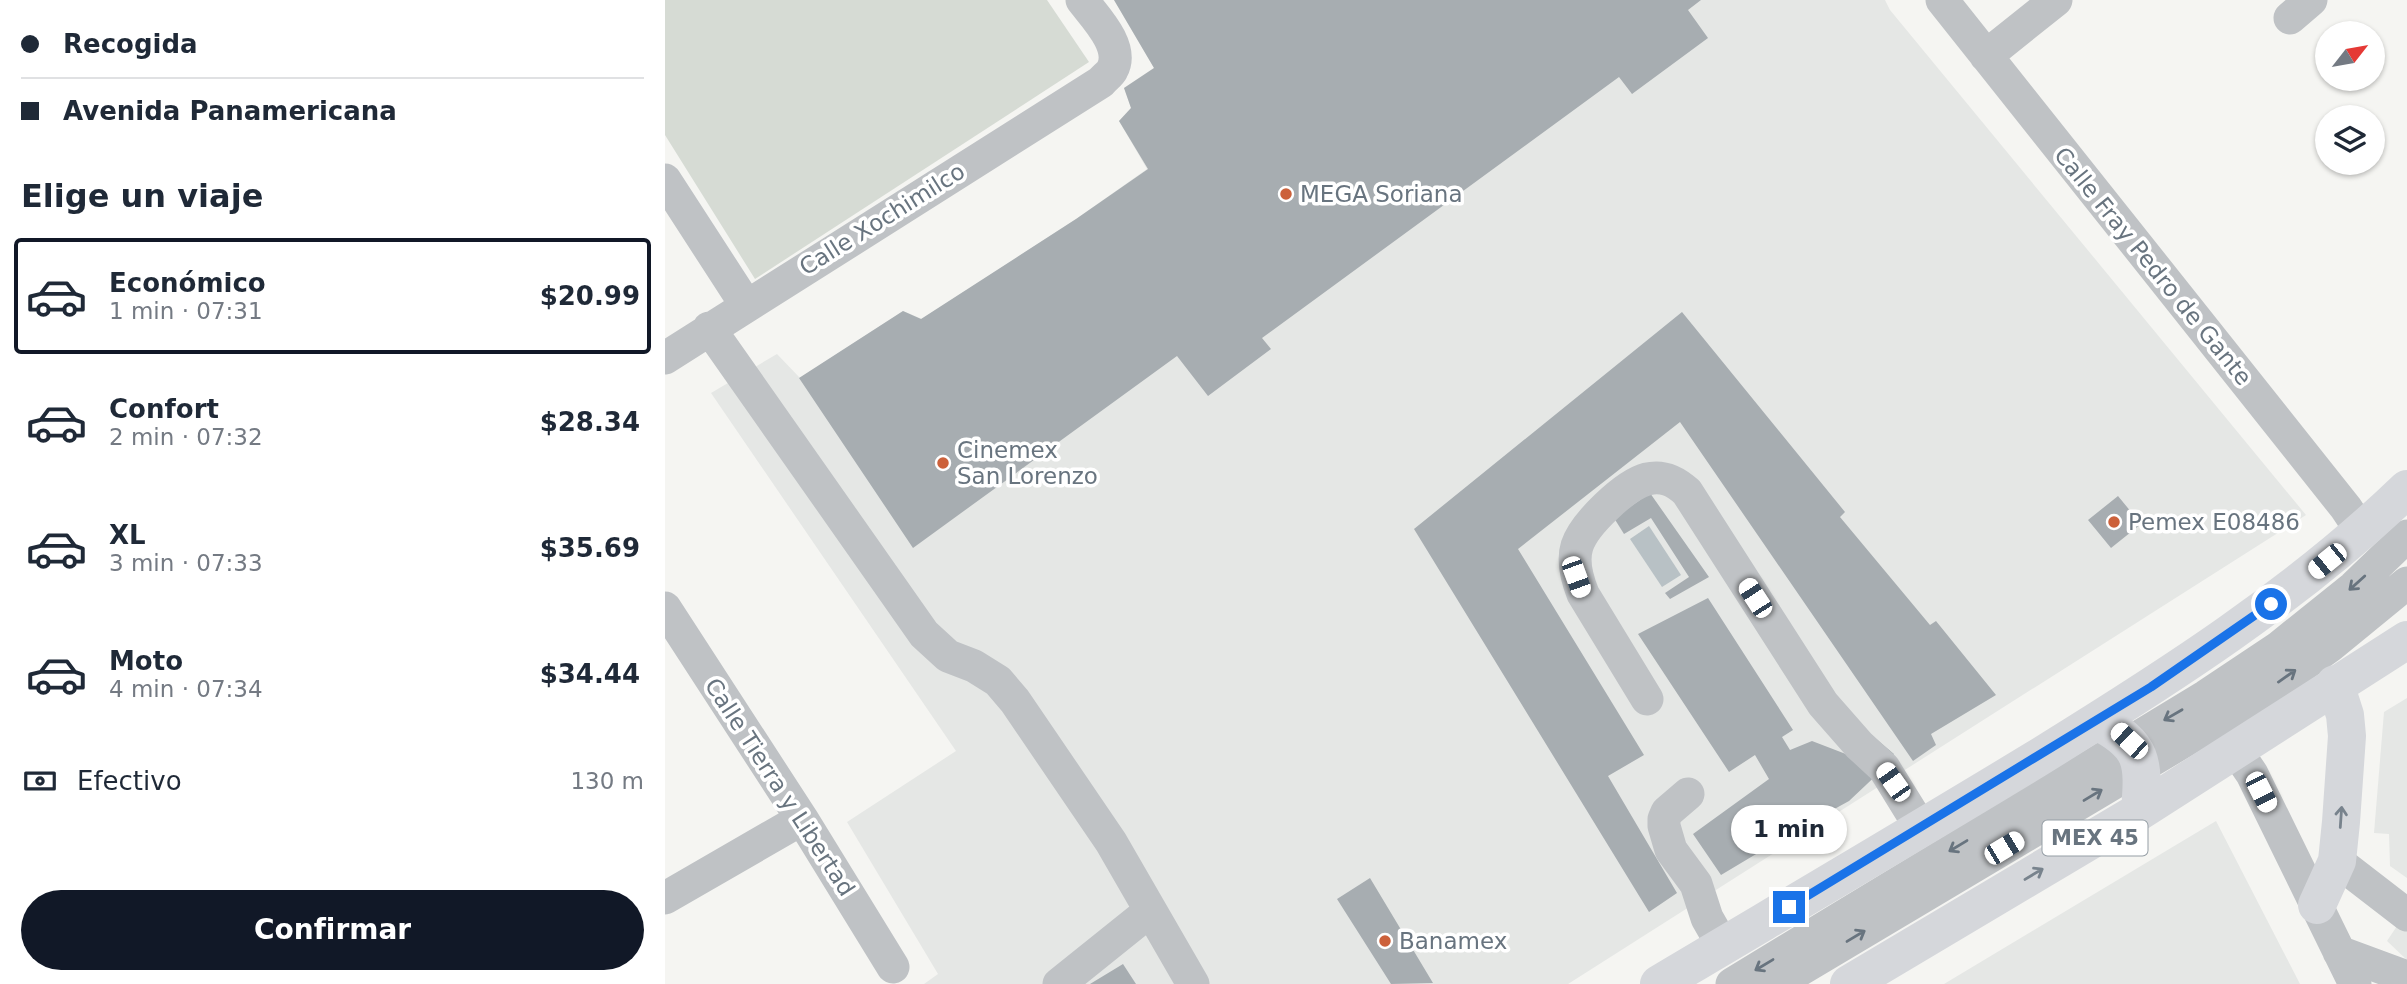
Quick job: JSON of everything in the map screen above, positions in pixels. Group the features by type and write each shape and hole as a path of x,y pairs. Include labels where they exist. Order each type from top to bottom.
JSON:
{"main road":[{"path":"1659,984 2097,721 2210,649 2291,590 2363,532 2407,489"},
{"name":"MEX 45","path":"2335,684 2407,621"},
{"name":"MEX 45","path":"1849,984 2140,811 2407,639"},
{"path":"2316,905 2337,862 2347,736 2346,715 2335,684"},
{"path":"2097,721 2118,731 2135,754 2140,811"}],"street":[{"name":"Calle Xochimilco","path":"665,358 1101,82 1112,70 1114,44 1082,0"},
{"name":"Calle Fray Pedro de Gante","path":"1942,0 2363,532"},
{"path":"1986,57 2056,0"},
{"path":"665,180 746,305"},
{"path":"709,328 924,634 948,656 974,666 998,681 1016,701 1111,842 1193,984"},
{"path":"1647,699 1583,594 1576,577 1575,558 1577,544 1585,529 1599,514 1631,487 1647,479 1664,478 1675,481 1687,492 1823,704 1884,768 1921,828"},
{"path":"1776,984 2135,754 2206,696 2278,648 2354,587 2407,536"},
{"path":"1733,984 2135,754 2258,697 2330,646 2407,583"},
{"name":"Calle Tierra y Libertad","path":"665,608 802,819 893,967"},
{"path":"2235,749 2252,774 2355,984"},
{"path":"1688,794 1667,812 1664,827 1671,850 1696,884 1707,918 1723,946"},
{"path":"665,898 802,819"},
{"path":"2337,862 2407,915"},
{"path":"1059,984 1150,911"},
{"path":"2339,952 2407,977"}],"shaded area":[{"path":"665,0 1047,0 1089,62 755,279 665,135"},
{"path":"1114,0 1885,0 1890,10 2306,515 1568,984 924,984 938,974 847,822 956,751 711,393 777,354 800,378 903,311 922,319 1076,219 1147,169 1119,121 1131,108 1124,88 1154,68"},
{"path":"1649,526 1681,575 1662,587 1630,539"},
{"path":"2407,698 2407,878 2390,866 2389,834 2374,833 2384,712"},
{"path":"2216,821 2300,984 1944,984"},
{"path":"2407,911 2407,960 2387,941"}],"building":[{"name":"MEGA Soriana","path":"1114,0 1701,0 1688,10 1708,38 1632,94 1619,77 1262,338 1271,349 1208,396 1177,356 913,548 799,378 903,311 921,319 1148,169 1119,121 1131,108 1124,88 1154,68"},
{"path":"1682,312 1845,512 1840,517 1930,625 1936,621 1996,695 1931,734 1936,745 1913,761 1680,422 1518,549 1644,755 1608,776 1677,893 1649,912 1414,529"},
{"path":"1650,493 1709,577 1670,599 1665,593 1689,577 1651,518 1624,534 1614,518"},
{"name":"Pemex E08486","path":"2118,496 2141,524 2111,548 2088,520"},
{"path":"1708,598 1793,730 1782,737 1790,750 1812,741 1851,756 1869,733 1894,754 1884,768 1849,801 1721,875 1693,834 1769,779 1755,755 1729,772 1638,634"},
{"name":"Banamex","path":"1370,878 1433,983 1391,984 1337,899"},
{"path":"1123,964 1136,984 1090,984"}],"place":[{"name":"MEGA Soriana","path":"1286,194"},
{"name":"Cinemex San Lorenzo","path":"943,463"},
{"name":"Pemex E08486","path":"2114,522"},
{"name":"Banamex","path":"1385,941"}],"route":[{"path":"1789,907 2151,687 2210,649 2271,604"}]}
